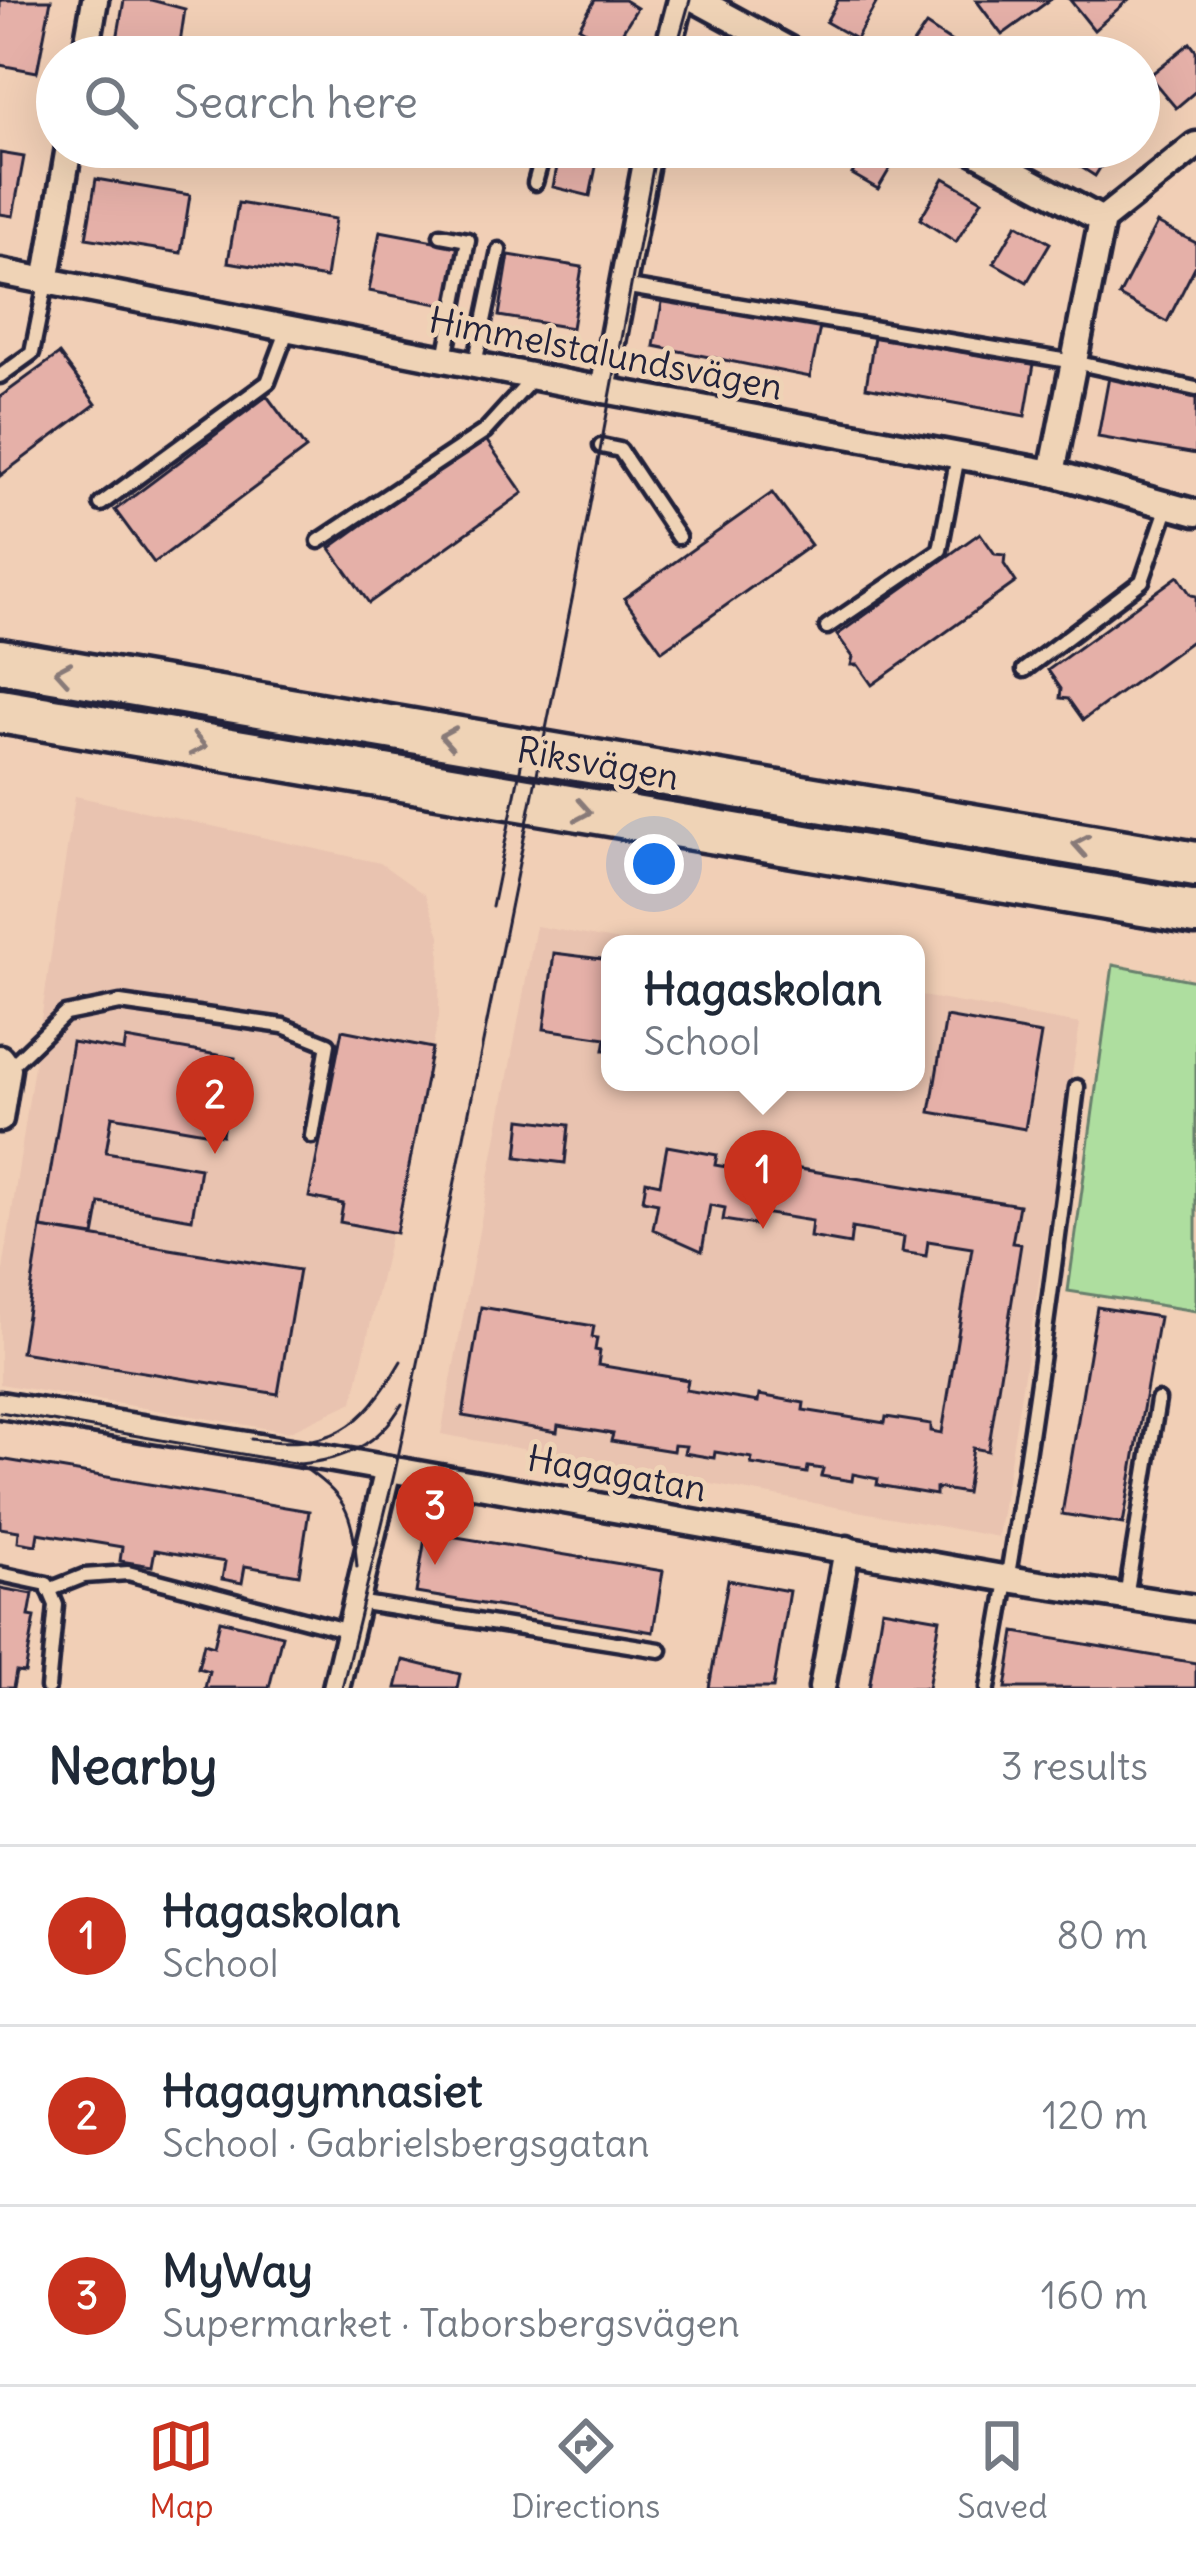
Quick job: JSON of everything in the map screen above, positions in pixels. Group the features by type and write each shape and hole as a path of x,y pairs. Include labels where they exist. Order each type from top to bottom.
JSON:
{"highway":[{"name":"Riksvägen","path":"0,662 1196,864"},
{"name":"Riksvägen","path":"0,711 1196,914"}],"street":[{"path":"89,36 95,0"},
{"path":"672,36 681,0"},
{"path":"697,0 763,36"},
{"path":"1052,473 1102,220 1196,145"},
{"path":"46,282 65,168"},
{"path":"603,390 645,168"},
{"path":"1006,168 1102,220"},
{"name":"Himmelstalundsvägen","path":"0,272 1052,473 1196,513"},
{"path":"0,1119 4,1063"},
{"name":"Hagagatan","path":"0,1405 1196,1608"},
{"path":"336,1688 388,1469"},
{"path":"822,1688 847,1549"}],"lane":[{"path":"536,183 540,168"},
{"path":"441,235 469,240 445,359"},
{"path":"475,365 499,250"},
{"path":"0,376 32,352 46,282"},
{"path":"623,286 1074,362 1196,389"},
{"path":"101,504 268,382 288,329"},
{"path":"319,541 485,431 534,377"},
{"path":"601,446 620,450 678,537"},
{"path":"827,627 940,550 958,456"},
{"path":"1024,670 1142,581 1168,505"},
{"path":"4,1063 65,1014 120,1003 284,1025 328,1044 312,1136"},
{"path":"988,1688 1051,1295 1077,1088"},
{"path":"1126,1597 1158,1400"},
{"path":"49,1590 84,1576 128,1573 349,1631"},
{"path":"0,1574 46,1584 56,1605 47,1688"},
{"path":"356,1602 660,1650"}],"shaded area":[{"path":"75,796 380,863 425,895 440,935 439,1017 353,1402 288,1432 0,1384 0,1290"},
{"path":"536,926 601,938 601,1091 925,1091 925,997 1080,1024 998,1537 441,1434"}],"green space":[{"path":"0,679 509,769 508,778 0,692"},
{"path":"571,779 1196,884 1196,894 570,788"},
{"path":"1113,965 1196,981 1196,1311 1068,1291"}],"building":[{"path":"0,0 51,0 44,36 36,36 36,72 0,65"},
{"path":"124,0 151,0 185,9 181,36 118,36"},
{"path":"595,0 624,0 637,8 620,36 594,36 579,27"},
{"path":"838,0 878,0 858,36 826,22"},
{"path":"976,0 1050,0 1002,35"},
{"path":"1070,0 1128,0 1094,30"},
{"path":"926,25 943,36 918,36"},
{"path":"1190,43 1196,51 1196,91 1176,108 1160,89 1160,67"},
{"path":"0,153 24,157 13,216 0,214"},
{"path":"557,168 596,168 590,196 553,187"},
{"path":"856,168 890,168 878,189 852,174"},
{"path":"944,178 982,200 956,242 920,219"},
{"path":"96,179 190,195 181,253 86,238"},
{"path":"238,203 335,219 326,278 228,262"},
{"path":"1157,223 1196,243 1196,265 1167,322 1119,296"},
{"path":"1017,224 1050,243 1027,282 994,263"},
{"path":"380,231 461,246 449,306 369,291"},
{"path":"509,255 582,267 572,328 499,316"},
{"path":"663,297 820,327 810,377 654,346"},
{"path":"874,337 1034,364 1025,416 866,387"},
{"path":"59,354 96,404 0,476 0,397"},
{"path":"1109,377 1196,395 1196,454 1098,437"},
{"path":"267,396 306,449 154,563 115,510"},
{"path":"484,437 523,493 369,603 330,548"},
{"path":"772,493 811,545 662,651 624,598"},
{"path":"980,533 995,554 1005,555 1004,564 1016,582 872,685 858,665 851,665 853,657 837,635"},
{"path":"1178,576 1196,596 1196,638 1083,720 1068,699 1060,698 1061,689 1048,670"},
{"path":"554,953 601,959 601,1037 544,1029"},
{"path":"946,1017 1041,1034 1025,1129 930,1112"},
{"path":"342,1030 432,1048 396,1233 340,1222 343,1204 309,1197"},
{"path":"126,1039 235,1058 222,1135 112,1116 106,1152 200,1168 192,1219 100,1203 94,1236 41,1228 72,1042 124,1051"},
{"path":"521,1119 569,1125 565,1163 517,1157"},
{"path":"667,1146 717,1155 715,1165 732,1168 733,1158 1019,1205 1012,1243 1021,1244 988,1451 973,1448 966,1493 936,1488 936,1495 877,1485 878,1479 853,1474 852,1481 821,1476 823,1469 808,1467 807,1473 751,1464 752,1458 684,1453 686,1446 674,1445 673,1451 611,1441 613,1434 558,1425 557,1432 463,1416 481,1307 594,1326 598,1365 688,1380 686,1390 758,1402 759,1395 804,1403 803,1410 885,1423 886,1417 931,1424 931,1431 942,1433 972,1248 928,1241 926,1256 902,1252 904,1237 852,1228 850,1244 810,1237 812,1221 756,1212 755,1225 723,1220 725,1208 710,1205 702,1251 653,1229 658,1203 643,1200 646,1181 660,1184"},
{"path":"41,1228 299,1270 278,1394 21,1352"},
{"path":"1097,1307 1159,1317 1123,1524 1062,1514"},
{"path":"0,1459 309,1511 299,1575 245,1566 242,1583 222,1579 225,1562 155,1550 152,1566 120,1561 122,1547 38,1533 36,1545 18,1542 19,1531 0,1528"},
{"path":"426,1532 663,1571 653,1632 416,1593"},
{"path":"728,1580 789,1591 773,1688 709,1688"},
{"path":"0,1588 33,1594 29,1616 35,1617 25,1673 16,1672 13,1688 0,1688"},
{"path":"882,1609 940,1619 928,1688 869,1688"},
{"path":"220,1620 282,1635 269,1688 205,1688 209,1671 198,1668 204,1643 214,1646"},
{"path":"1015,1632 1196,1663 1196,1688 1006,1688"},
{"path":"403,1660 460,1674 457,1688 396,1688"}],"tram line":[{"path":"680,36 690,0"},
{"path":"342,1688 423,1340 573,595 653,168"},
{"path":"492,907 528,731"},
{"path":"251,1439 303,1441 341,1430 372,1404 401,1361"},
{"path":"0,1412 299,1464 359,1448 383,1430 402,1404"},
{"path":"299,1464 344,1506 357,1567"}],"place":[{"name":"Hagagymnasiet","path":"215,1154"},
{"name":"Hagaskolan","path":"763,1229"},
{"name":"MyWay","path":"435,1565"}]}
